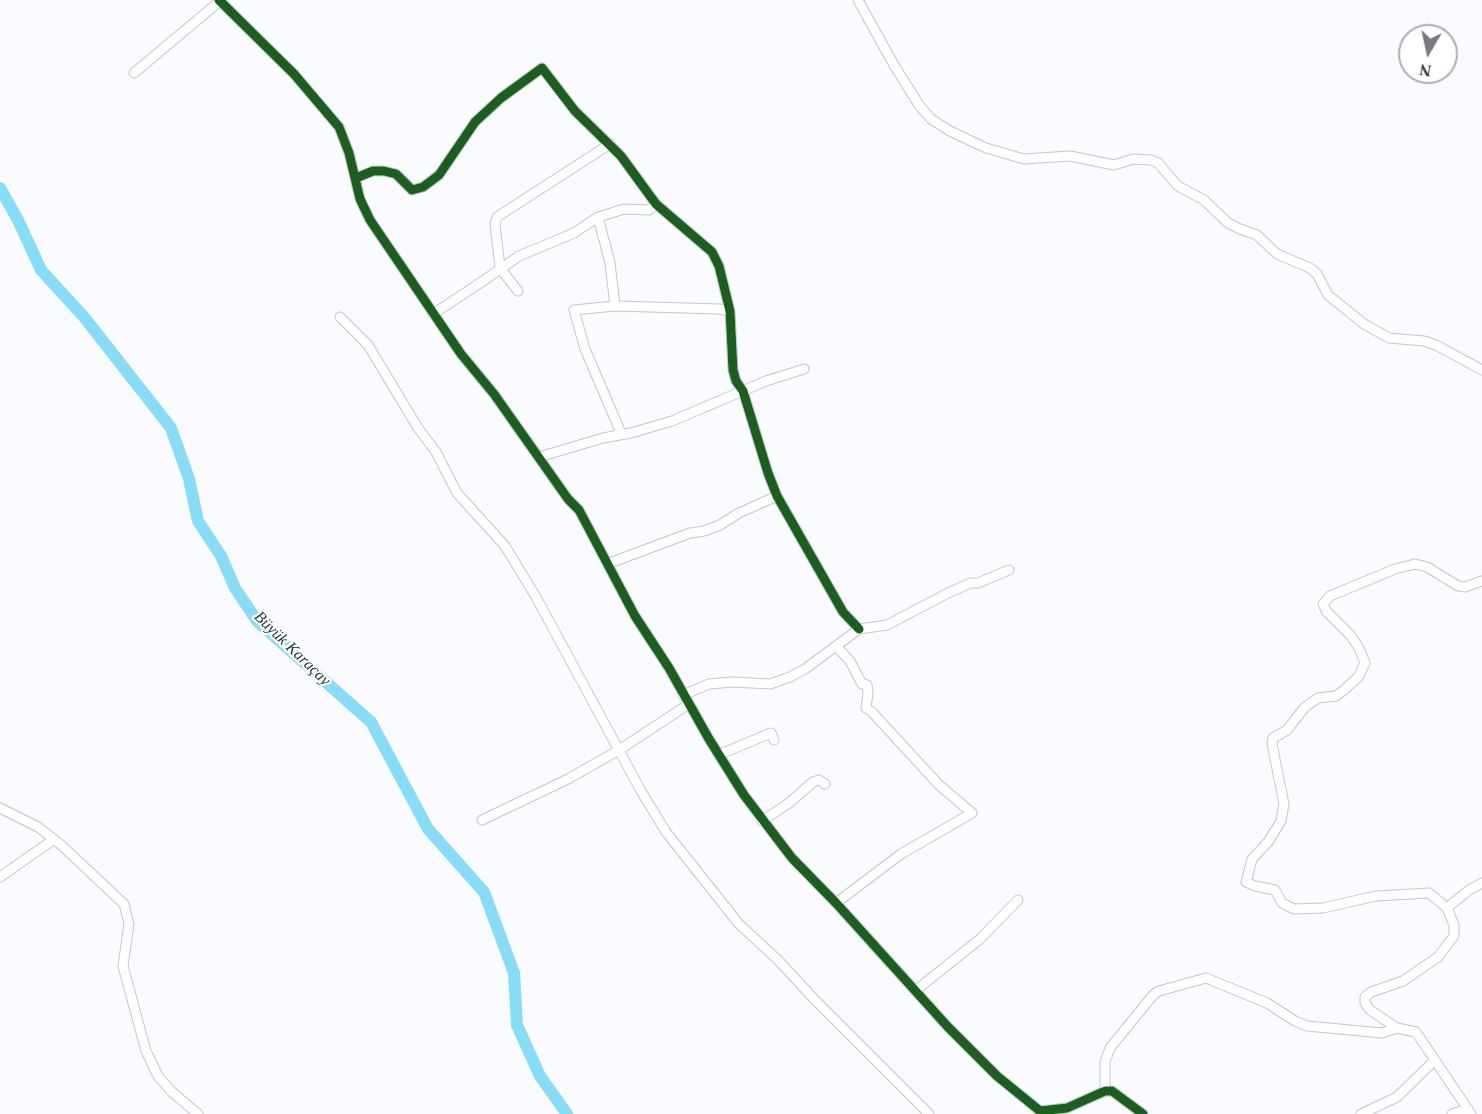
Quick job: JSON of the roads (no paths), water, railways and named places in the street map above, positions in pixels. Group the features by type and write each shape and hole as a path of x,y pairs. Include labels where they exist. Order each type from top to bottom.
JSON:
{"street":[{"path":"858,0 919,105 931,119 950,131 986,148 1024,159 1070,156 1114,165 1133,159 1151,160 1158,163 1178,186 1204,200 1228,223 1257,235 1277,254 1310,268 1317,274 1328,294 1364,324 1389,338 1424,341 1436,345 1482,370"},
{"path":"134,74 219,1 294,74 339,127 349,153 360,199 370,220 461,354 519,427 568,499 579,510 607,564 718,754 762,821 792,858 997,1076 1040,1113 1067,1108 1105,1091 1112,1091 1143,1114"},
{"path":"356,178 373,171 384,171 396,174 412,189 423,187 439,175 475,122 501,98 542,68 575,111 610,144 656,204 712,252 719,266 730,311 733,370 736,381 743,391 777,496 843,612 859,628"},
{"path":"518,291 500,268 495,224 497,217 610,144"},
{"path":"433,314 519,256 574,233 598,217 624,209 649,210 656,204"},
{"path":"598,217 610,263 615,306"},
{"path":"621,433 585,349 574,310 615,306 730,311"},
{"path":"340,317 368,345 418,428 436,452 457,493 505,546 536,597 666,832 739,924 778,960 813,999 929,1114"},
{"path":"539,457 621,433 631,434 672,421 743,391 804,369"},
{"path":"607,564 690,533 720,525 739,513 777,496"},
{"path":"1452,1114 1470,1112 1416,1032 1397,1028 1370,1010 1365,1003 1365,997 1371,992 1403,981 1438,957 1454,936 1454,925 1447,908 1428,892 1376,896 1323,908 1294,909 1282,903 1275,890 1246,882 1252,859 1268,842 1281,821 1284,804 1272,744 1273,738 1287,730 1305,707 1318,698 1336,696 1344,690 1359,676 1365,663 1351,636 1323,604 1330,596 1395,569 1415,564 1427,567 1465,588 1482,582"},
{"path":"482,820 568,779 619,750 709,684 732,682 770,684 781,681 805,669 859,628 887,625 950,592 971,583 978,584 1010,570"},
{"path":"836,646 850,661 862,684 867,685 866,708 939,785 972,813 901,854 836,903"},
{"path":"718,754 771,733 774,740"},
{"path":"762,821 789,803 813,782 819,780 825,784"},
{"path":"0,808 38,827 87,868 124,904 129,924 123,966 146,1051 158,1076 172,1092 198,1114"},
{"path":"0,877 53,840"},
{"path":"1447,908 1468,890 1482,883"},
{"path":"915,991 980,939 1018,900"},
{"path":"1105,1091 1105,1062 1110,1048 1154,994 1202,978 1210,979 1267,1003 1307,1026 1382,1033 1397,1028"},
{"path":"1361,1114 1397,1097 1435,1060"}],"waterway":[{"name":"Büyük Karaçay","path":"0,188 41,270 84,317 171,428 189,479 198,521 221,556 235,588 257,621 371,722 428,829 484,892 514,973 517,1025 540,1076 567,1114"}]}
